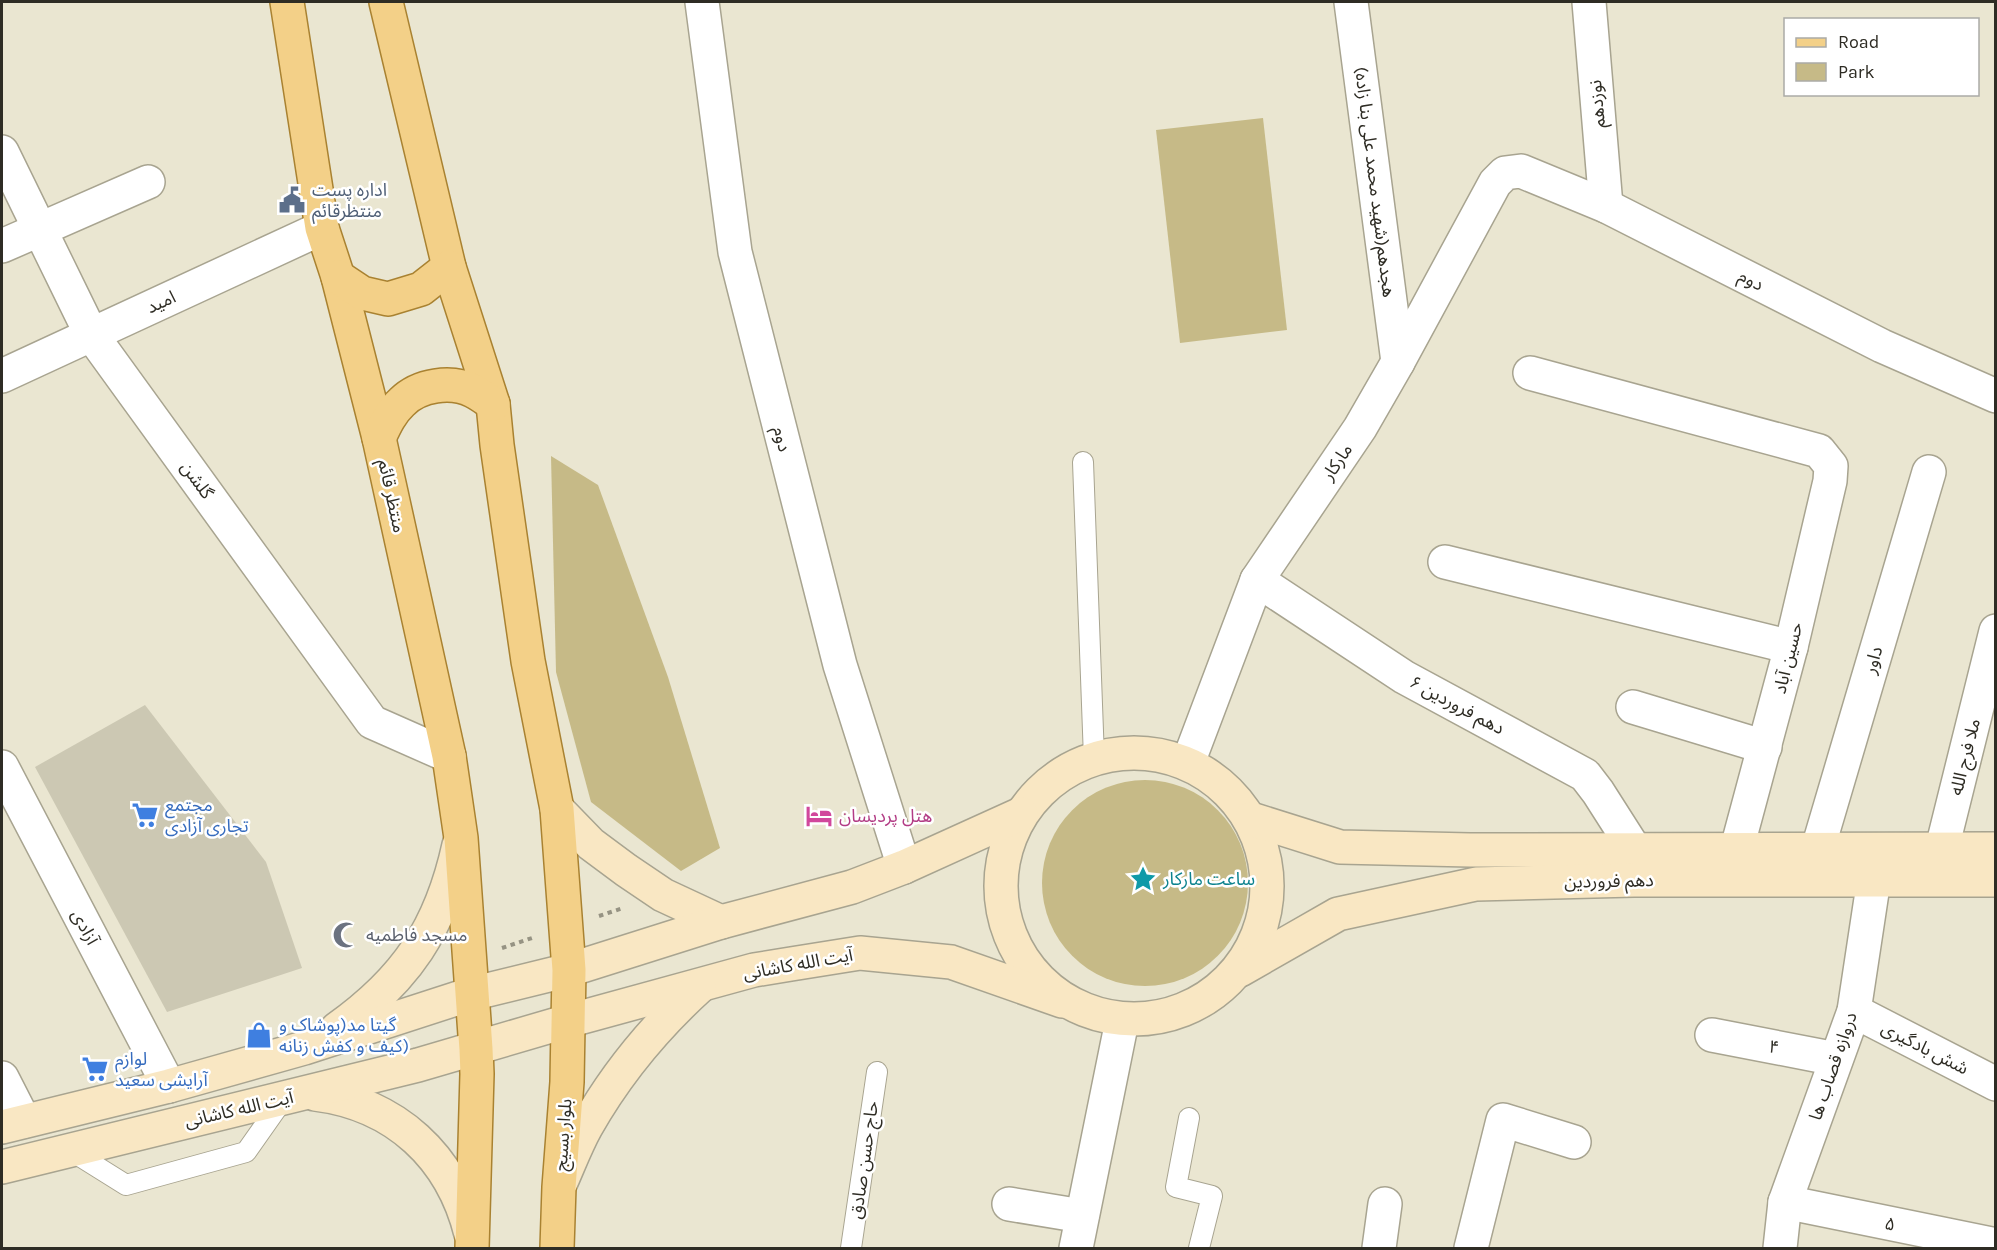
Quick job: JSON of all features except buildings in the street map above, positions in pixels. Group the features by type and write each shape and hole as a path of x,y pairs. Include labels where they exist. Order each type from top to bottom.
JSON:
{"main road":[{"name":"منتظر قائم","path":"287,2 322,228 338,277 379,438 449,756 461,838 476,1049"},
{"path":"386,2 449,267 493,404 528,661 557,809 569,970"},
{"path":"338,277 362,293 387,299 421,289 449,267"},
{"path":"379,438 387,420 403,401 424,388 449,384 472,390 493,404"},
{"path":"13,1124 169,1086 304,1048 471,994 569,970 721,922 852,887 904,867 1021,814 1053,780 1094,758 1129,752 1161,753 1189,760 1214,778 1251,819 1268,869 1264,922 1240,970 1207,1000 1166,1018 1122,1021"},
{"path":"557,809 591,844 663,895 721,922"},
{"path":"1021,814 1002,864 1002,916 1024,965 1062,1001"},
{"name":"دهم فروردین","path":"1251,819 1340,847 1470,850 1995,849"},
{"path":"304,1048 365,1009 391,985 414,956 444,900 461,838"},
{"name":"دهم فروردین","path":"1240,970 1338,914 1476,884 1634,880 1995,880"},
{"name":"آیت الله کاشانی","path":"2,1167 476,1049 754,970 860,953 951,962 1122,1021"},
{"name":"بلوار بسیج","path":"557,1248 567,1082 569,970"},
{"path":"559,1187 585,1128 619,1074 660,1024 702,985"},
{"path":"472,1244 476,1049"},
{"path":"294,1096 334,1096 361,1104 411,1133 429,1151 449,1178 466,1215 472,1244"}],"street":[{"name":"دوم","path":"702,2 735,252 840,665 904,867"},
{"name":"هجدهم(شهید محمد علی بنا زاده)","path":"1351,2 1398,362"},
{"name":"نوزدهم","path":"1589,2 1606,206"},
{"name":"گلشن","path":"2,152 91,334 372,722 449,756"},
{"name":"دوم","path":"1505,173 1521,171 1606,206 1882,346 1995,396"},
{"name":"مارکار","path":"1189,760 1257,580 1360,428 1495,183 1505,173"},
{"path":"2,246 148,182"},
{"name":"امید","path":"2,376 322,228"},
{"name":"حسین آباد","path":"1530,373 1819,451 1831,466 1830,481 1791,647 1737,848"},
{"name":"داور","path":"1818,848 1929,471"},
{"path":"1445,562 1791,647"},
{"name":"دهم فروردین ۶","path":"1257,580 1404,677 1586,776 1635,849"},
{"name":"ملا فرج الله","path":"1942,849 1995,631"},
{"path":"1633,707 1765,747"},
{"name":"آزادی","path":"2,767 169,1086"},
{"name":"دروازه قصاب ها","path":"1780,1248 1785,1202 1854,1011 1874,879"},
{"name":"شش بادگیری","path":"1854,1011 1995,1084"},
{"path":"1076,1248 1122,1021"},
{"name":"۴","path":"1712,1035 1836,1059"},
{"path":"2,1077 13,1124"},
{"path":"1471,1248 1503,1120 1574,1142"},
{"name":"۵","path":"1785,1202 1995,1245"},
{"path":"1009,1204 1082,1216"},
{"path":"1379,1248 1385,1204"}],"lane":[{"path":"1083,462 1094,758"},
{"name":"حاج حسن صادق","path":"851,1248 877,1072"},
{"path":"70,1150 126,1185 246,1152 294,1096"},
{"path":"1189,1118 1176,1187 1212,1196 1199,1248"}],"path":[{"path":"469,959 663,895"}],"green space":[{"path":"1263,118 1287,330 1180,343 1156,130"},
{"path":"551,456 598,485 668,677 720,848 681,871 591,802 556,672"},
{"path":"1145,780 1165,782 1184,788 1218,810 1240,844 1246,863 1248,883 1246,903 1240,922 1218,956 1184,978 1165,984 1145,986 1125,984 1106,978 1072,956 1050,922 1044,903 1042,883 1044,863 1050,844 1072,810 1106,788 1125,782"}],"place":[{"name":"اداره پست منتظرقائم","path":"292,200"},
{"name":"مجتمع تجاری آزادی","path":"145,815"},
{"name":"هتل پردیسان","path":"819,816"},
{"name":"ساعت مارکار","path":"1143,879"},
{"name":"مسجد فاطمیه","path":"346,935"},
{"name":"گیتا مد(پوشاک و کیف و کفش زنانه)","path":"259,1035"},
{"name":"لوازم آرایشی سعید","path":"95,1069"}]}
